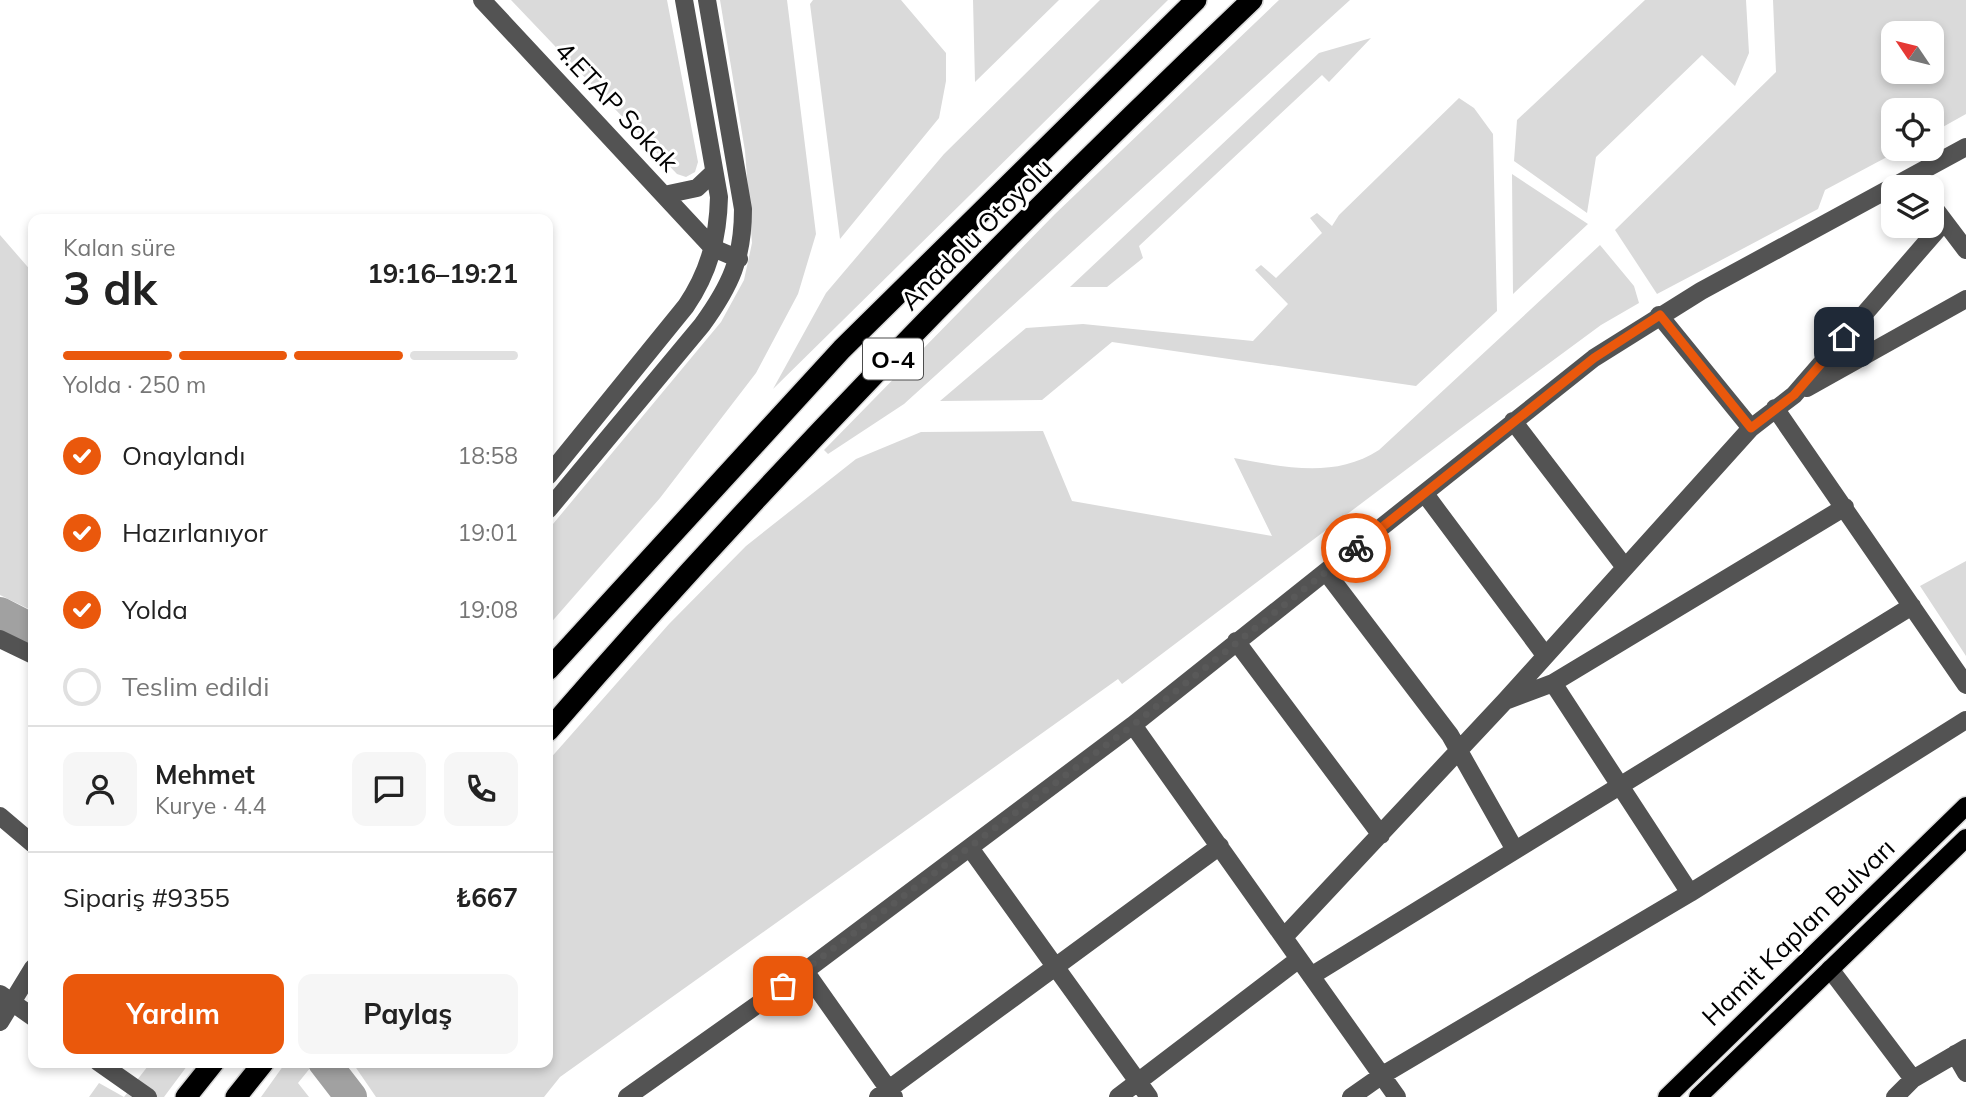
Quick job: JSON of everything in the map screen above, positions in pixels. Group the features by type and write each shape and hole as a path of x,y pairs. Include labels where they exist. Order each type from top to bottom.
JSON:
{"highway":[{"name":"Anadolu Otoyolu","path":"553,665 842,349 1196,0"},
{"name":"Anadolu Otoyolu","path":"553,725 611,658 830,423 1092,156 1252,0"},
{"path":"186,1097 209,1068"},
{"path":"236,1097 259,1068"}],"main road":[{"name":"Hamit Kaplan Bulvarı","path":"1667,1097 1966,806"},
{"name":"Hamit Kaplan Bulvarı","path":"1698,1097 1966,838"}],"street":[{"name":"4.ETAP Sokak","path":"482,0 713,248"},
{"path":"553,470 689,301 704,279 713,248 719,220 714,172 684,0"},
{"path":"553,504 702,325 722,298 739,259 743,209 707,0"},
{"path":"1922,175 1963,146"},
{"path":"664,195 697,188 714,172"},
{"path":"627,1097 805,971 1133,725 1594,358 1660,315 1881,198"},
{"path":"1944,222 1966,250"},
{"path":"1794,395 1930,238"},
{"path":"713,248 739,259"},
{"path":"1284,937 1505,701 1751,428 1794,395 1966,299"},
{"path":"1660,315 1751,428"},
{"path":"1775,408 1966,685"},
{"path":"1513,421 1624,566"},
{"path":"1425,494 1545,655"},
{"path":"1505,701 1553,683 1845,506"},
{"path":"1326,572 1459,750 1515,850"},
{"path":"1311,976 1912,606"},
{"path":"0,639 28,653"},
{"path":"1236,641 1381,835"},
{"path":"1553,683 1690,893"},
{"path":"1351,1097 1381,1076 1690,893 1966,720"},
{"path":"1133,725 1397,1097"},
{"path":"0,816 28,840"},
{"path":"805,971 887,1095 1220,845"},
{"path":"970,848 1144,1090"},
{"path":"1118,1097 1144,1090 1299,959"},
{"path":"1830,969 1913,1079"},
{"path":"0,1022 6,998 28,974"},
{"path":"6,998 28,1013"},
{"path":"1895,1097 1913,1079 1961,1051 1966,1073"},
{"path":"107,1068 148,1097"}],"shaded area":[{"path":"511,0 667,0 698,162 695,172 686,177 677,174"},
{"path":"720,0 787,0 816,234 798,294 756,373 660,498 553,620 553,524 721,322 744,280 752,243 745,151"},
{"path":"813,0 901,0 946,53 946,81 939,118 840,239 810,4"},
{"path":"973,0 1059,0 975,82"},
{"path":"1100,0 1168,0 773,389 826,293 944,154"},
{"path":"1279,0 1350,0 904,404 828,454 824,450 1055,214"},
{"path":"1645,0 1746,0 1749,53 1735,86 1702,55 1596,157 1587,213 1514,161 1517,120"},
{"path":"1773,0 1966,0 1966,114 1944,126 1944,98 1881,98 1881,160 1825,190 1818,209 1657,294 1615,230 1776,72"},
{"path":"1371,38 1329,82 1322,75 1139,246 1143,258 1107,287 1070,287 1319,53"},
{"path":"1459,98 1474,108 1493,134 1497,311 1416,386 1112,342 1042,400 940,401 1026,328 1083,324 1253,341 1288,304 1255,270 1261,265 1276,278 1322,233 1310,218 1317,213 1332,226 1339,215"},
{"path":"1512,174 1588,224 1513,294"},
{"path":"0,235 28,267 28,609 0,595"},
{"path":"1600,245 1634,286 1639,303 1601,325 1122,684 1118,679 560,1077 544,1097 376,1097 356,1068 553,1068 553,755 669,624 746,546 856,459 921,432 1043,431 1072,501 1272,536 1234,458 1271,465 1327,468 1362,459 1379,450"},
{"path":"1966,561 1966,656 1920,586"},
{"path":"146,1068 186,1068 164,1097 124,1097"},
{"path":"282,1068 310,1068 298,1083 309,1097 261,1097"},
{"path":"99,1083 124,1097 89,1097"}],"waterway":[{"path":"0,613 28,627"},
{"path":"329,1068 351,1097"}],"way so far":[{"path":"783,986 1133,725 1356,548"}],"route":[{"path":"1356,548 1594,358 1660,315 1751,428 1794,395 1844,337"}]}
